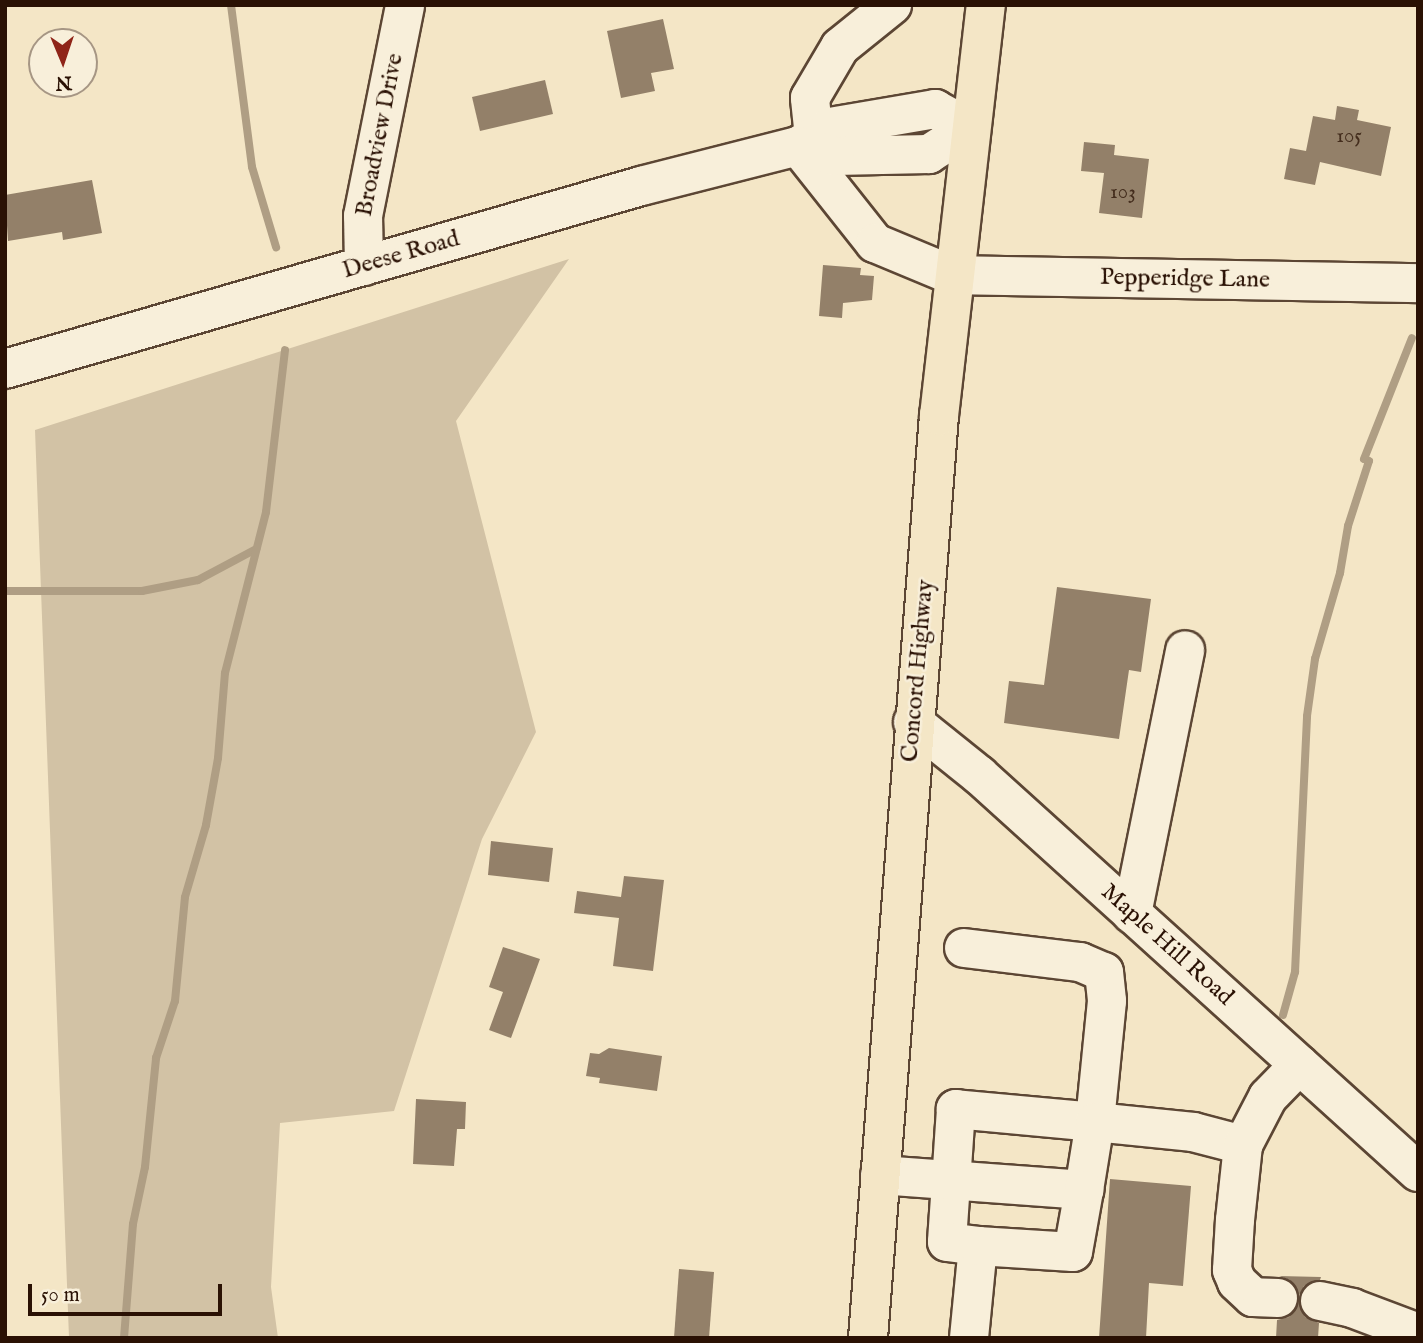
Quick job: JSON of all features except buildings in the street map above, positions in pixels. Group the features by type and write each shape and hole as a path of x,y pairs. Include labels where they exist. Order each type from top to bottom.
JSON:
{"highway":[{"name":"Concord Highway","path":"868,1338 913,722 952,275 986,5"}],"street":[{"name":"Broadview Drive","path":"363,266 363,216 405,5"},
{"path":"846,5 839,47 810,97 806,142 875,243 952,275"},
{"path":"839,47 892,5"},
{"name":"Deese Road","path":"5,369 641,186 806,142 830,127 935,110 969,128"},
{"name":"Pepperidge Lane","path":"952,275 1418,283"},
{"path":"1132,914 1185,650"},
{"name":"Maple Hill Road","path":"913,722 979,775 1418,1172"},
{"path":"964,948 1080,962 1104,972 1107,1001 1095,1122 1073,1252 947,1242 956,1109 1095,1122 1193,1132 1243,1145"},
{"path":"1278,1298 1243,1292 1232,1270 1243,1145 1268,1097 1299,1065"},
{"path":"880,1175 1084,1190"},
{"path":"969,1338 978,1246"},
{"path":"1320,1301 1352,1308 1418,1333"}],"shaded area":[{"path":"569,259 456,421 536,732 482,839 394,1111 280,1123 271,1287 278,1338 69,1338 35,430"}],"waterway":[{"path":"231,5 252,167 276,247"},
{"path":"1283,1015 1295,972 1307,716 1315,659 1340,573 1348,526 1369,461 1364,459 1412,338"},
{"path":"124,1338 133,1224 145,1167 156,1058 175,1001 185,897 206,825 218,758 225,673 266,512 285,350"},
{"path":"5,591 142,591 198,580 256,549"}]}
